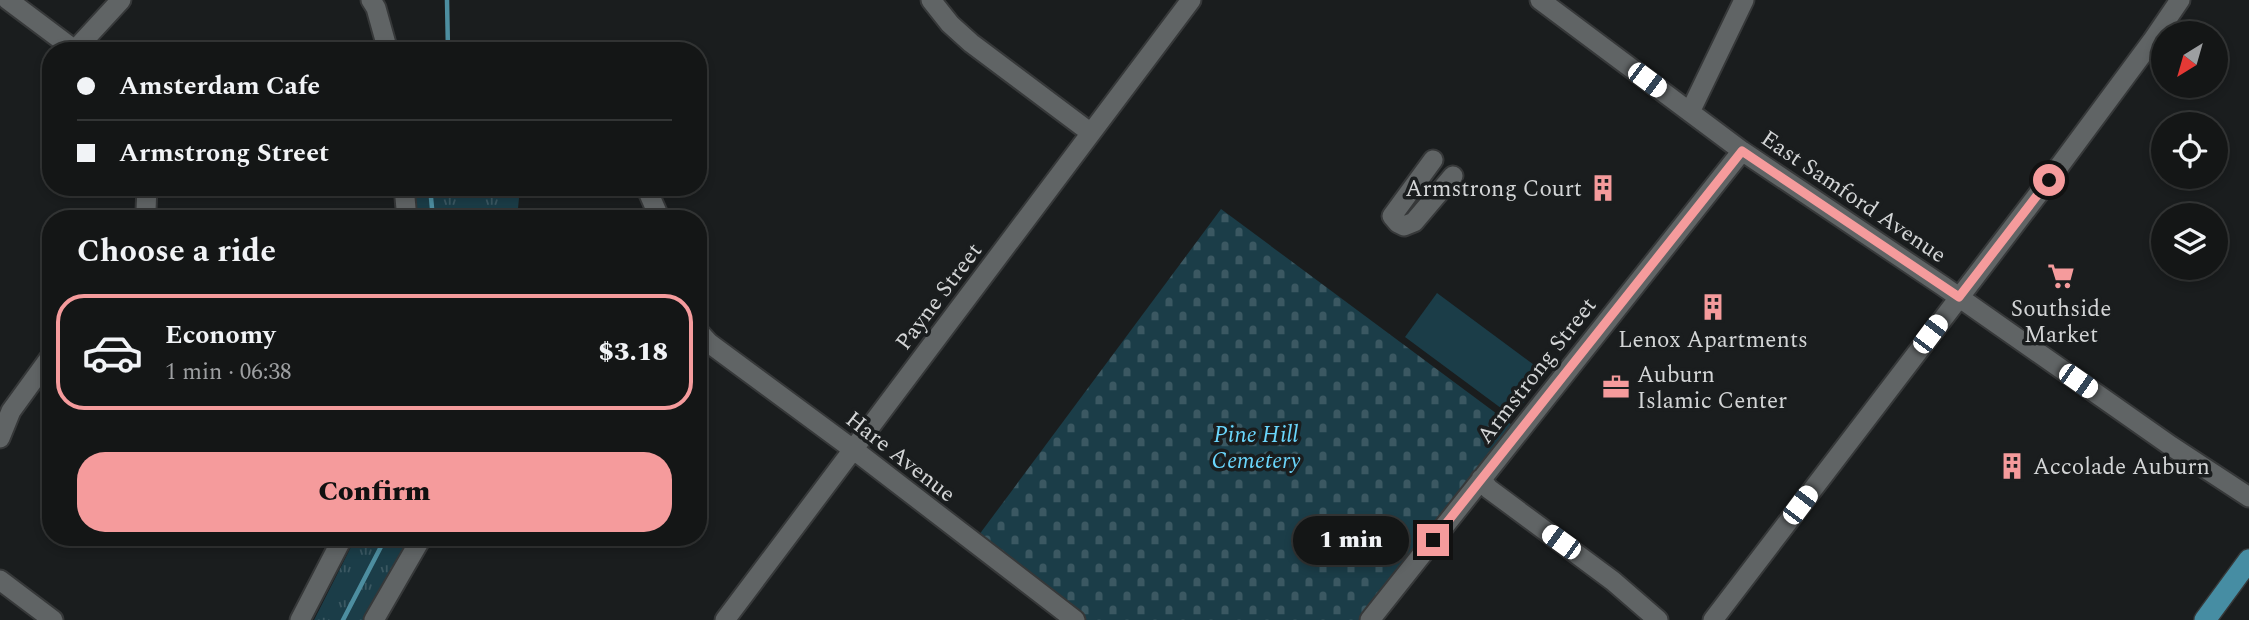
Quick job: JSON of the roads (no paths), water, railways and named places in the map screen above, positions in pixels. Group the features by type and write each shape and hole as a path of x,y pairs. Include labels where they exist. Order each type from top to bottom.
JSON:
{"main road":[{"path":"2205,620 2249,560"}],"street":[{"path":"8,0 63,42"},
{"path":"83,42 121,0"},
{"path":"370,0 376,8 385,42"},
{"path":"931,0 950,24 971,43 1091,133"},
{"name":"Payne Street","path":"725,620 1191,0"},
{"name":"East Samford Avenue","path":"1540,0 1742,151 2249,497"},
{"path":"1690,112 1744,0"},
{"path":"1713,620 2049,180 2152,41 2179,0"},
{"name":"Armstrong Street","path":"1370,620 1742,151"},
{"path":"1433,160 1392,216 1398,223 1404,226 1414,222 1453,176"},
{"name":"Hare Avenue","path":"707,341 1075,620"},
{"path":"0,438 11,411 42,368"},
{"path":"1481,479 1489,489 1613,581 1658,620"},
{"path":"300,620 338,546"},
{"path":"374,620 417,546"},
{"path":"0,580 53,620"}],"waterway":[{"path":"447,0 448,42"},
{"path":"431,196 432,210"},
{"path":"343,620 381,546"}],"place":[{"name":"Armstrong Court","path":"1603,188"},
{"name":"Southside Market","path":"2061,276"},
{"name":"Lenox Apartments","path":"1713,307"},
{"name":"Auburn Islamic Center","path":"1616,387"},
{"name":"Accolade Auburn","path":"2012,466"}],"park label":[{"name":"Pine Hill Cemetery","path":"1256,447"}]}
